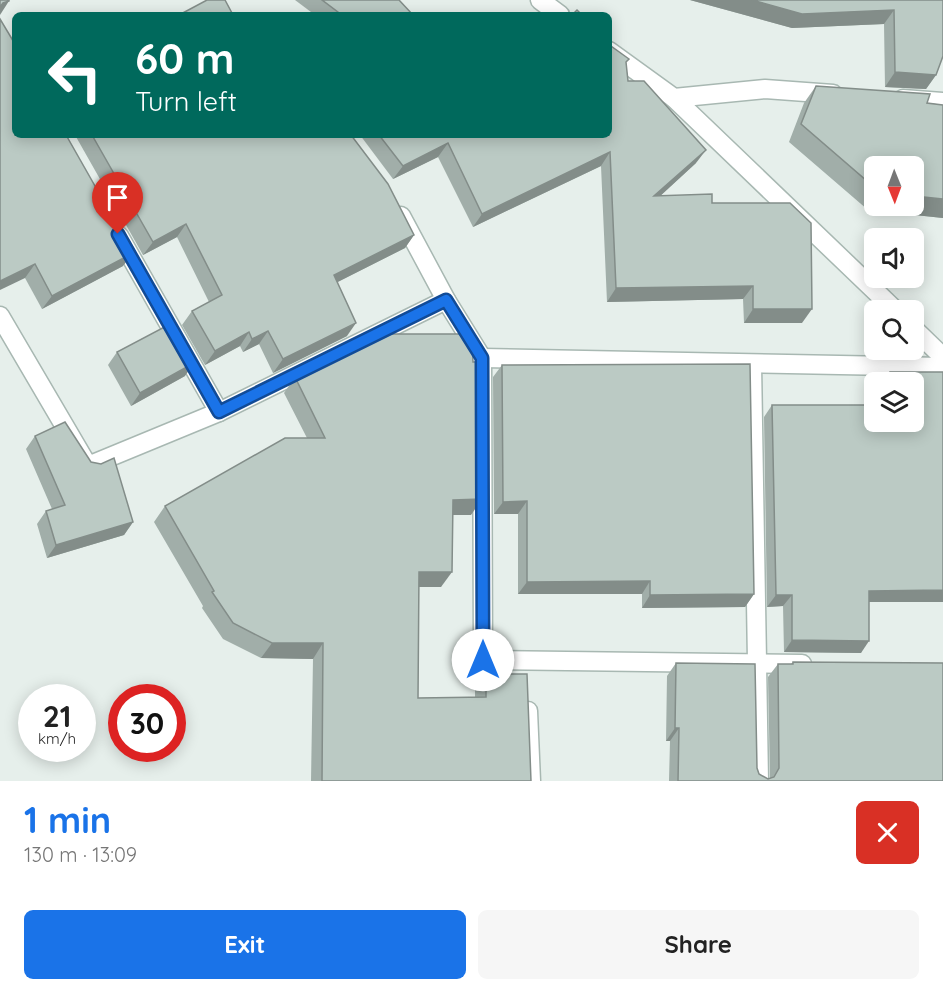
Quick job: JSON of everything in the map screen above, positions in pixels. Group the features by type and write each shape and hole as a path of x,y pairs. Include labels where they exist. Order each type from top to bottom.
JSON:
{"street":[{"path":"540,0 556,12"},
{"path":"612,53 674,98 885,300"},
{"path":"674,98 765,89 848,96"},
{"path":"884,98 943,102"},
{"path":"393,201 446,300 482,358 483,660 816,664"},
{"path":"108,217 219,412"},
{"path":"0,316 88,466 219,412 446,300"},
{"path":"924,339 943,357"},
{"path":"482,358 943,367"},
{"path":"752,364 759,781"},
{"path":"526,661 531,781"}],"building":[{"path":"0,0 9,0 9,1 0,7"},
{"path":"207,0 225,0 231,12 185,12"},
{"path":"322,0 399,0 410,12 338,12"},
{"path":"752,0 943,0 943,56 936,75 895,72 894,10 802,14"},
{"path":"0,19 12,39 12,138 68,138 133,253 52,296 35,264 0,281"},
{"path":"612,47 629,59 626,62 628,81 644,81 706,150 654,196 712,194 712,203 790,203 811,223 812,309 753,309 753,286 616,288 610,152 482,214 448,143 403,166 381,138 612,138"},
{"path":"816,86 930,94 927,103 943,105 943,199 924,197 924,156 864,156 864,178 801,124"},
{"path":"94,138 353,138 388,184 414,235 334,275 356,323 283,359 268,331 252,339 249,332 215,351 192,311 222,295 186,224 153,242"},
{"path":"172,323 194,363 140,393 117,352"},
{"path":"381,334 472,334 473,362 482,362 482,499 453,500 452,572 419,572 418,698 486,697 486,674 527,674 531,781 322,781 323,643 272,643 233,623 212,592 214,591 165,506 285,438 325,438 295,377"},
{"path":"750,364 754,594 650,595 650,581 527,582 527,501 503,502 502,365"},
{"path":"924,372 943,372 943,590 869,591 869,641 792,640 792,595 776,595 772,405 864,405 864,432 924,432"},
{"path":"65,422 91,462 101,464 114,458 133,522 56,545 46,511 65,505 35,436"},
{"path":"793,662 943,663 943,781 678,781 679,728 675,728 676,663 755,664 757,768 759,774 768,779 774,777 779,768 778,664 793,664"}],"route":[{"path":"118,234 219,412 446,300 482,358 483,660"}]}
